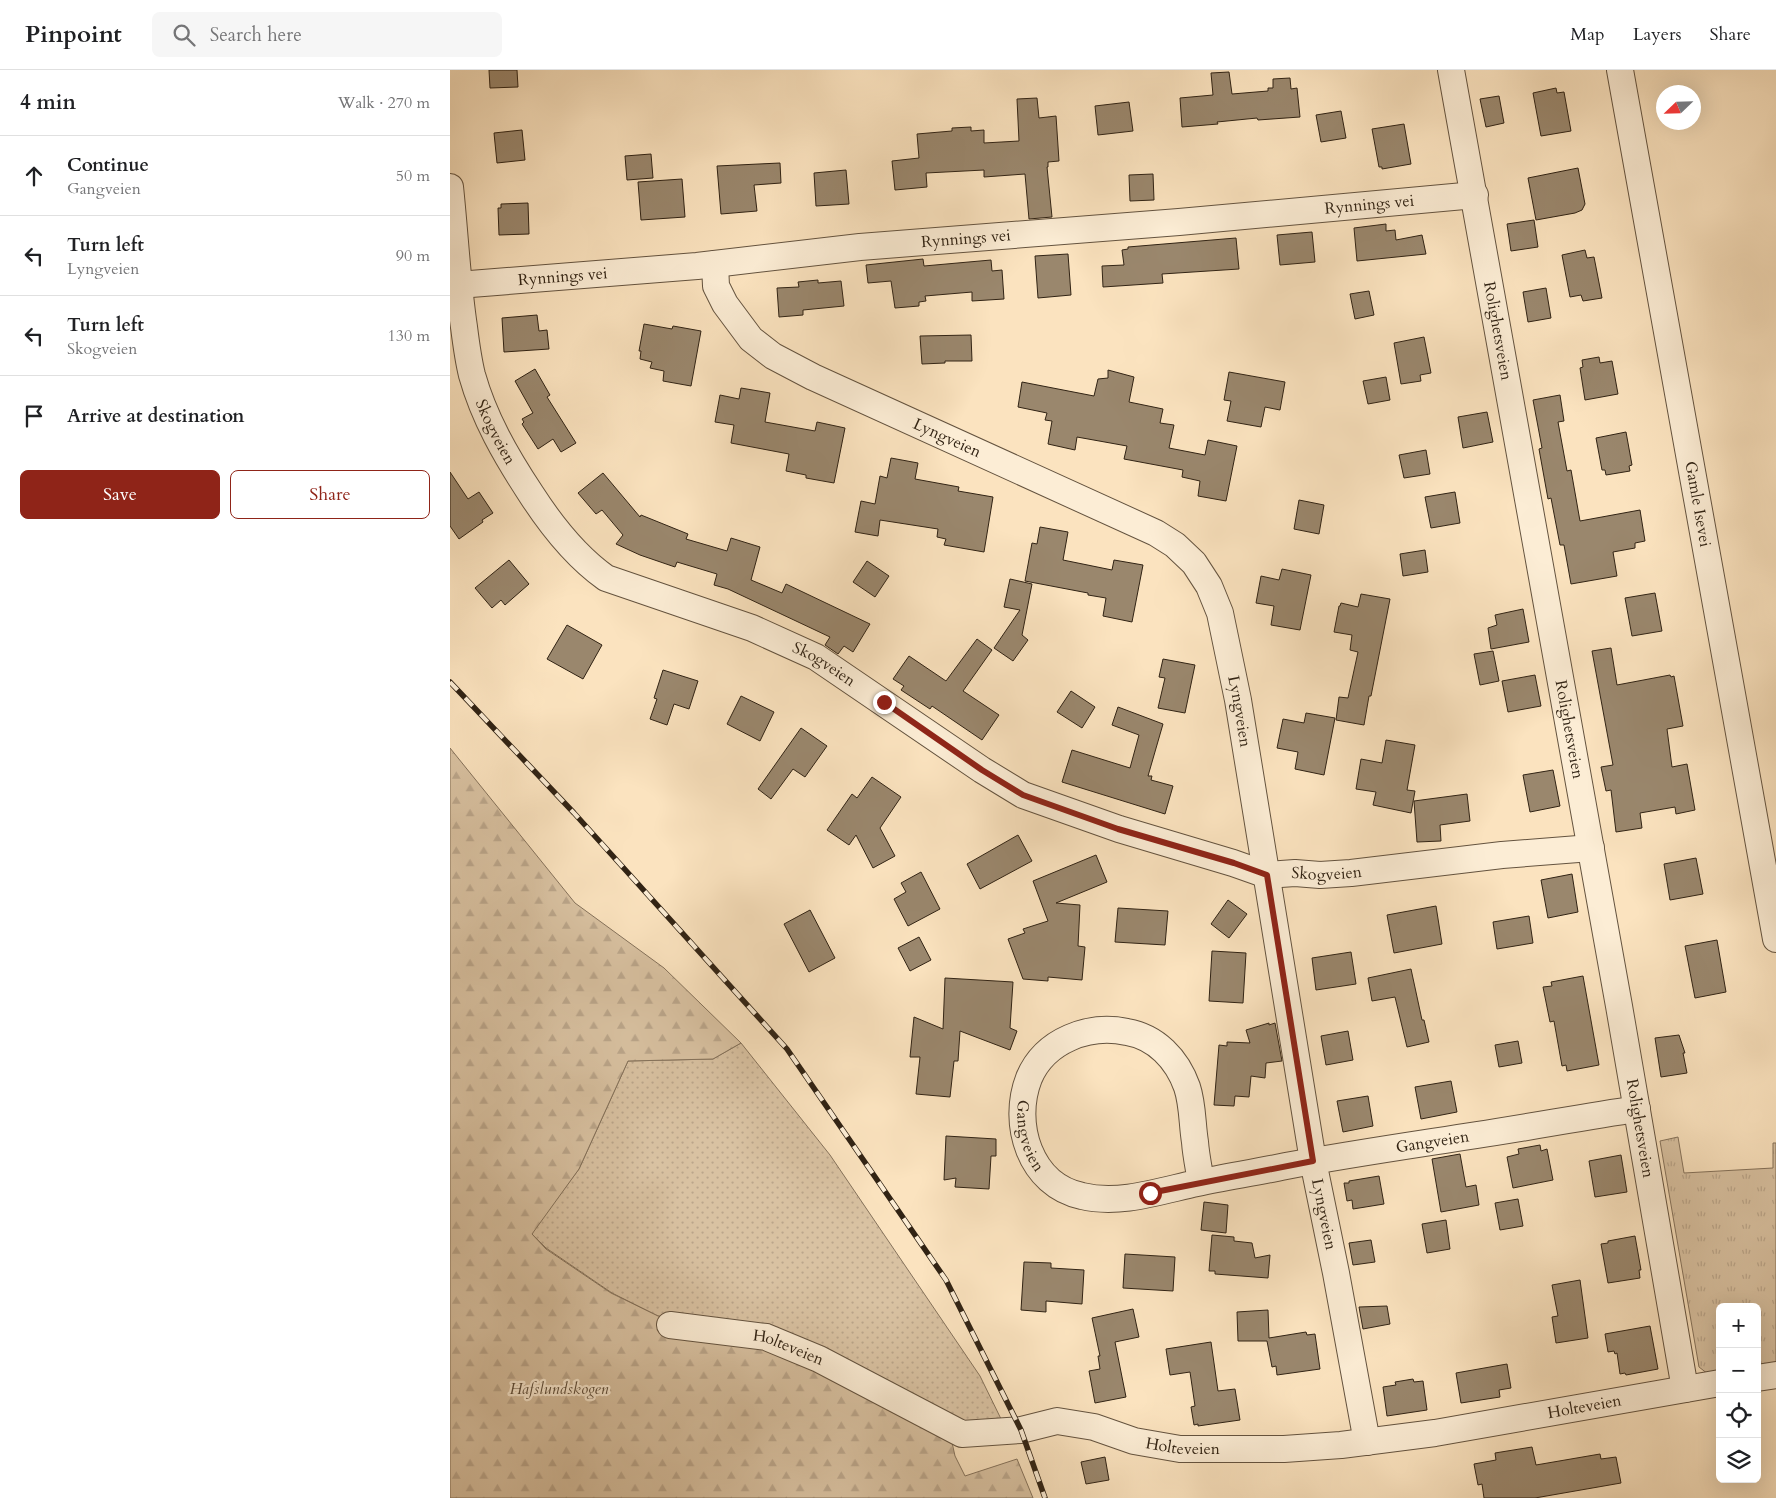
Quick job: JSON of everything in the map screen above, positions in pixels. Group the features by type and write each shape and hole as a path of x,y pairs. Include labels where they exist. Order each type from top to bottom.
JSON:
{"street":[{"name":"Rolighetsveien","path":"1451,70 1591,848 1685,1388"},
{"name":"Gamle Isevei","path":"1620,70 1776,938"},
{"name":"Skogveien","path":"450,187 458,285 469,361 486,413 500,444 559,533 586,562 606,578 752,628 816,656 982,770 1023,795 1118,829 1226,860 1267,875 1351,873 1502,855 1591,848"},
{"name":"Rynnings vei","path":"458,285 715,264 860,247 1179,222 1475,195"},
{"name":"Lyngveien","path":"715,264 716,286 725,304 751,339 773,356 813,377 1156,533 1175,545 1194,563 1209,586 1220,613 1238,700 1313,1161 1336,1272 1367,1442"},
{"name":"Gangveien","path":"1201,1182 1187,1087 1170,1056 1160,1047 1141,1035 1117,1030 1089,1030 1062,1041 1042,1059 1029,1078 1025,1094 1024,1128 1026,1143 1033,1159 1052,1182 1065,1191 1079,1196 1094,1198 1133,1197 1313,1161 1637,1109"},
{"name":"Holteveien","path":"670,1325 766,1337 820,1359 962,1434 1021,1430 1057,1421 1094,1427 1134,1441 1180,1449 1284,1449 1367,1442 1716,1384"},
{"path":"1761,1377 1776,1375"}],"green space":[{"name":"Hafslundskogen","path":"450,748 575,903 664,968 741,1043 713,1059 628,1061 579,1169 532,1234 546,1249 611,1293 658,1316 708,1325 947,1420 955,1456 965,1476 1017,1459 1033,1498 450,1498"},
{"path":"741,1043 830,1155 980,1376 1003,1423 976,1425 708,1325 658,1316 612,1293 546,1248 531,1233 579,1169 628,1061 713,1059"},
{"path":"1678,1137 1684,1173 1773,1168 1773,1143 1776,1143 1776,1365 1761,1368 1761,1303 1716,1303 1716,1375 1708,1374 1699,1367 1660,1141"}],"building":[{"path":"489,70 517,70 518,87 490,88"},
{"path":"1229,72 1232,94 1268,91 1268,88 1273,88 1273,79 1290,78 1291,89 1297,88 1300,117 1258,120 1257,118 1182,127 1180,98 1213,95 1211,73"},
{"path":"1556,88 1557,93 1564,92 1571,131 1541,136 1533,93"},
{"path":"1499,96 1504,123 1486,127 1480,99"},
{"path":"1037,98 1039,118 1056,116 1059,161 1048,162 1047,167 1052,217 1029,219 1025,174 984,177 984,170 926,173 927,187 895,190 892,161 919,158 917,134 952,131 952,128 971,127 971,131 984,130 984,143 1019,141 1017,99"},
{"path":"1129,102 1133,131 1098,135 1095,106"},
{"path":"1341,111 1346,138 1321,142 1316,115"},
{"path":"1404,124 1411,164 1382,169 1382,167 1379,167 1372,129"},
{"path":"522,130 525,160 497,163 494,133"},
{"path":"651,154 653,178 627,180 625,156"},
{"path":"780,163 781,183 754,185 757,211 721,214 717,166"},
{"path":"1578,168 1585,204 1582,210 1536,220 1528,178"},
{"path":"846,170 849,204 816,206 814,173"},
{"path":"1153,174 1154,200 1130,201 1129,175"},
{"path":"682,179 685,217 641,220 638,182"},
{"path":"528,203 529,234 499,235 498,208 501,208 501,204"},
{"path":"1534,220 1538,247 1511,251 1507,224"},
{"path":"1386,224 1386,231 1395,230 1396,240 1422,235 1426,254 1357,261 1354,228"},
{"path":"1312,232 1315,262 1280,265 1277,235"},
{"path":"1236,238 1239,269 1162,274 1163,283 1103,287 1102,266 1124,265 1122,250 1128,249 1128,247"},
{"path":"1585,250 1587,258 1594,257 1602,298 1583,301 1581,295 1570,297 1562,255"},
{"path":"1068,254 1071,295 1038,298 1035,256"},
{"path":"923,259 924,266 991,260 992,271 1002,270 1004,299 972,301 972,292 925,296 926,301 919,302 919,306 895,308 891,281 868,283 866,265"},
{"path":"818,280 818,283 841,281 844,306 803,310 803,315 779,317 777,288 799,287 798,282"},
{"path":"1546,288 1551,318 1528,322 1523,292"},
{"path":"1369,291 1374,315 1355,319 1350,294"},
{"path":"537,315 539,331 547,330 549,349 504,352 502,318"},
{"path":"644,324 672,329 673,326 701,331 691,386 663,381 664,371 650,368 652,362 640,359 641,351 639,351"},
{"path":"971,335 972,361 945,361 945,363 922,364 920,336"},
{"path":"1424,337 1431,373 1420,375 1421,381 1401,384 1394,343"},
{"path":"1599,357 1600,363 1612,361 1618,394 1585,400 1580,368 1583,367 1582,360"},
{"path":"535,369 550,395 547,397 576,443 561,452 553,439 538,449 522,424 524,422 522,419 533,413 515,381"},
{"path":"1108,370 1134,377 1129,402 1163,409 1160,423 1174,425 1169,448 1205,455 1208,440 1237,446 1226,501 1198,496 1200,481 1182,477 1183,470 1124,459 1127,446 1077,437 1075,450 1048,444 1052,421 1045,420 1047,413 1018,407 1022,382 1094,396 1098,379 1108,378"},
{"path":"1229,372 1285,382 1280,410 1265,407 1261,427 1227,421 1231,401 1224,400"},
{"path":"1386,377 1390,400 1368,404 1363,381"},
{"path":"741,388 770,393 765,422 815,431 817,422 845,428 834,483 806,478 806,475 786,471 789,454 731,443 734,425 715,422 720,395 739,399"},
{"path":"1560,395 1564,421 1558,422 1567,471 1571,470 1580,521 1640,510 1645,541 1635,543 1635,548 1613,552 1617,576 1571,584 1564,545 1560,545 1551,498 1548,499 1539,449 1542,448 1533,400"},
{"path":"1487,412 1493,442 1463,448 1458,417"},
{"path":"1626,432 1632,465 1629,466 1630,471 1606,475 1605,470 1602,470 1596,438"},
{"path":"1426,450 1430,474 1404,478 1399,455"},
{"path":"891,458 918,463 915,479 959,487 958,491 993,497 984,552 944,545 946,539 937,537 938,529 880,520 878,536 855,532 861,501 875,504 880,476 887,478"},
{"path":"450,472 468,499 479,492 493,513 459,539 450,526"},
{"path":"603,473 640,517 641,515 688,534 686,539 727,551 731,538 760,547 751,580 782,593 786,584 870,624 853,652 844,646 838,654 825,645 830,637 728,589 714,585 717,574 677,562 675,567 640,555 616,544 623,535 602,510 596,514 578,493"},
{"path":"1455,492 1460,523 1431,528 1425,497"},
{"path":"1299,500 1324,505 1319,534 1294,529"},
{"path":"1040,527 1068,532 1063,560 1112,570 1114,560 1143,565 1132,622 1103,616 1106,598 1025,581 1032,543 1037,544"},
{"path":"1425,550 1428,572 1403,576 1400,554"},
{"path":"509,560 529,584 505,605 501,600 492,608 475,588"},
{"path":"867,561 889,576 875,597 853,582"},
{"path":"1282,569 1311,575 1300,630 1271,625 1274,606 1256,603 1261,576 1279,580"},
{"path":"1010,579 1032,584 1022,635 1028,640 1013,661 994,648 1020,610 1004,607"},
{"path":"1655,593 1662,631 1632,636 1625,598"},
{"path":"1361,594 1390,599 1364,725 1336,720 1339,697 1348,698 1358,652 1350,650 1352,635 1334,632 1339,606 1341,603 1358,607"},
{"path":"1523,609 1529,642 1491,649 1488,628 1497,625 1495,615"},
{"path":"567,625 602,645 583,679 547,659"},
{"path":"977,639 992,650 963,691 999,715 982,740 932,706 930,709 901,690 904,686 893,679 909,656 946,681"},
{"path":"1611,648 1617,685 1670,675 1671,677 1674,676 1683,726 1667,729 1672,767 1687,764 1695,810 1676,814 1675,807 1640,813 1642,828 1616,832 1611,790 1606,791 1601,767 1613,765 1592,651"},
{"path":"1493,651 1499,681 1480,685 1474,654"},
{"path":"1163,659 1195,665 1185,713 1158,708 1165,678 1159,677"},
{"path":"663,670 698,681 689,709 674,704 667,725 650,719 657,699 654,698"},
{"path":"1535,675 1541,706 1508,712 1502,681"},
{"path":"1071,691 1095,707 1082,728 1057,712"},
{"path":"741,696 774,712 760,741 727,724"},
{"path":"1118,707 1163,724 1148,776 1152,776 1151,780 1173,786 1165,814 1062,782 1072,750 1130,768 1139,735 1112,725"},
{"path":"1306,713 1335,718 1324,775 1295,769 1298,752 1277,748 1283,719 1304,723"},
{"path":"801,728 827,746 805,777 793,769 771,799 758,789"},
{"path":"1386,740 1415,745 1407,790 1415,791 1411,813 1373,805 1376,792 1356,789 1361,759 1382,763"},
{"path":"1553,770 1560,806 1530,812 1523,775"},
{"path":"872,777 901,797 880,828 895,856 873,868 856,835 849,845 827,830 852,794 857,798"},
{"path":"1467,794 1470,821 1440,825 1441,841 1417,842 1414,801"},
{"path":"1018,835 1032,861 980,889 967,864"},
{"path":"1096,855 1107,882 1056,903 1080,905 1078,946 1085,947 1082,980 1048,977 1048,981 1023,979 1008,939 1025,933 1023,929 1048,921 1033,881"},
{"path":"1696,858 1703,894 1670,900 1664,864"},
{"path":"921,872 940,909 908,926 894,899 906,892 901,883"},
{"path":"1572,874 1578,912 1548,918 1541,880"},
{"path":"1228,900 1247,914 1229,938 1211,924"},
{"path":"1436,906 1442,944 1394,953 1387,915"},
{"path":"1118,908 1168,911 1165,945 1115,942"},
{"path":"810,910 835,958 809,972 784,924"},
{"path":"1529,916 1533,943 1497,949 1493,922"},
{"path":"919,937 931,960 910,971 898,948"},
{"path":"1717,940 1726,992 1695,998 1685,946"},
{"path":"1212,951 1246,953 1243,1003 1209,1001"},
{"path":"1351,952 1356,984 1316,990 1312,958"},
{"path":"1411,969 1422,1020 1424,1020 1429,1042 1407,1047 1395,997 1372,1001 1368,978"},
{"path":"1583,976 1599,1065 1567,1071 1566,1065 1562,1066 1554,1021 1550,1022 1543,987 1552,986 1551,982"},
{"path":"945,978 1013,982 1010,1028 1017,1031 1010,1050 960,1031 958,1061 954,1061 950,1097 916,1094 920,1057 910,1057 914,1017 943,1029"},
{"path":"1269,1023 1269,1025 1275,1023 1282,1061 1266,1063 1265,1078 1251,1076 1249,1097 1235,1096 1234,1106 1214,1105 1219,1045 1227,1046 1227,1042 1250,1043 1246,1030"},
{"path":"1348,1031 1353,1060 1326,1065 1321,1036"},
{"path":"1679,1035 1685,1053 1683,1053 1687,1073 1661,1077 1655,1038"},
{"path":"1518,1041 1522,1063 1499,1067 1495,1045"},
{"path":"1451,1081 1457,1112 1421,1119 1415,1087"},
{"path":"1368,1096 1373,1126 1343,1132 1337,1101"},
{"path":"946,1136 996,1139 996,1156 991,1156 989,1189 955,1187 956,1178 944,1180"},
{"path":"1540,1145 1541,1151 1547,1149 1553,1180 1513,1188 1507,1157 1519,1154 1518,1149"},
{"path":"1460,1154 1466,1187 1476,1185 1479,1205 1441,1212 1432,1159"},
{"path":"1621,1155 1627,1192 1595,1197 1589,1161"},
{"path":"1379,1176 1384,1204 1353,1209 1352,1200 1347,1201 1344,1183"},
{"path":"1518,1199 1523,1226 1500,1230 1495,1203"},
{"path":"1204,1202 1228,1205 1226,1233 1201,1230"},
{"path":"1446,1220 1450,1249 1427,1253 1422,1224"},
{"path":"1212,1235 1234,1237 1234,1241 1252,1243 1255,1258 1270,1255 1268,1278 1215,1274 1215,1271 1209,1271"},
{"path":"1635,1236 1641,1270 1639,1270 1640,1278 1608,1283 1601,1244"},
{"path":"1371,1240 1375,1262 1353,1265 1349,1243"},
{"path":"1125,1254 1175,1257 1173,1291 1123,1288"},
{"path":"1024,1262 1051,1263 1051,1268 1084,1270 1082,1304 1046,1301 1046,1312 1021,1310"},
{"path":"1580,1280 1588,1338 1556,1343 1552,1317 1558,1316 1552,1285"},
{"path":"1387,1306 1390,1324 1363,1329 1359,1307"},
{"path":"1133,1309 1139,1337 1115,1342 1126,1397 1095,1403 1089,1371 1100,1369 1098,1356 1100,1356 1092,1318"},
{"path":"1268,1310 1269,1338 1306,1332 1307,1335 1315,1334 1320,1369 1277,1375 1276,1366 1272,1367 1267,1341 1238,1341 1237,1312"},
{"path":"1650,1326 1658,1369 1626,1375 1625,1373 1620,1374 1617,1353 1615,1354 1614,1351 1608,1352 1605,1334"},
{"path":"1211,1342 1218,1391 1235,1389 1240,1420 1198,1426 1198,1424 1194,1425 1191,1407 1195,1406 1190,1372 1170,1375 1166,1349"},
{"path":"1507,1364 1511,1388 1499,1390 1500,1397 1461,1403 1456,1373"},
{"path":"1413,1379 1414,1382 1423,1381 1427,1410 1387,1416 1383,1387 1396,1385 1395,1382"},
{"path":"1532,1447 1536,1465 1600,1454 1601,1459 1616,1457 1621,1483 1535,1498 1484,1498 1482,1484 1478,1485 1474,1464 1496,1460 1495,1453"},
{"path":"1105,1457 1109,1480 1086,1484 1081,1462"}],"railway":[{"path":"450,682 574,813 787,1049 946,1280 1021,1430 1045,1498"}],"route":[{"path":"884,702 982,770 1023,795 1118,829 1193,850 1267,875 1313,1161 1150,1193"}]}
